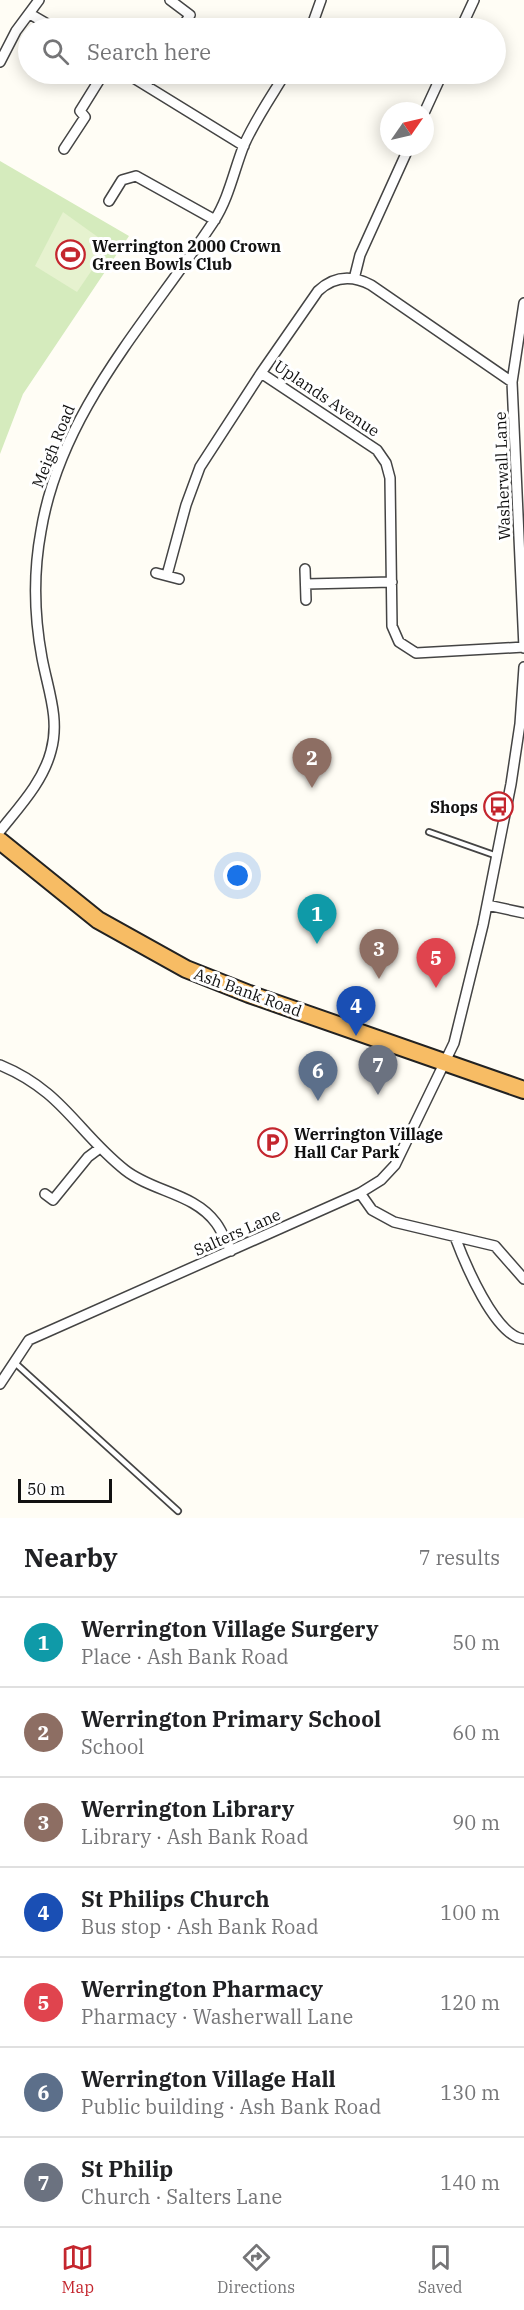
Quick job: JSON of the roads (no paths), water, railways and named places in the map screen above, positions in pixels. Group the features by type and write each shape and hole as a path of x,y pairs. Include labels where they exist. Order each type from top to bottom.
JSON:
{"highway":[{"name":"Ash Bank Road","path":"0,841 98,920 186,969 249,994 524,1090"}],"street":[{"path":"27,18 39,0"},
{"path":"170,0 190,15 188,18"},
{"path":"315,18 321,0"},
{"path":"466,18 474,0"},
{"path":"30,14 37,18"},
{"path":"0,62 18,29"},
{"path":"64,149 85,117 80,111 97,84"},
{"name":"Meigh Road","path":"0,831 32,791 44,771 55,731 53,703 42,658 35,610 38,548 53,479 86,405 214,220 244,146 279,84"},
{"path":"429,102 437,84"},
{"path":"146,85 244,146"},
{"path":"405,156 360,255 354,279 371,285 512,382"},
{"path":"109,201 122,180 136,176 214,220"},
{"name":"Uplands Avenue","path":"354,279 334,280 318,291 261,373 382,456 390,478 393,632 399,642 409,650 427,653 524,647"},
{"name":"Washerwall Lane","path":"524,306 512,382 524,647"},
{"path":"167,575 186,505 200,467 261,373"},
{"path":"305,569 306,600"},
{"path":"156,573 179,579"},
{"path":"306,584 392,582"},
{"path":"444,1062 454,1043 497,856 520,724 524,667"},
{"path":"487,905 524,913"},
{"name":"Salters Lane","path":"0,1384 29,1340 231,1251 360,1192 381,1180 395,1165 444,1062"},
{"path":"0,1065 38,1084 63,1105 100,1148 128,1173 144,1183 188,1200 208,1214 216,1223 231,1251"},
{"path":"45,1194 53,1200 88,1157 100,1148"},
{"path":"360,1192 372,1210 386,1219 495,1246 524,1279"},
{"path":"455,1237 470,1276 489,1308 510,1332 524,1339"}],"lane":[{"path":"429,832 497,856"},
{"path":"14,1362 178,1511"}],"place":[{"name":"Werrington 2000 Crown Green Bowls Club","path":"71,255"},
{"name":"Werrington Primary School","path":"312,788"},
{"name":"Shops","path":"499,807"},
{"name":"Werrington Village Surgery","path":"317,944"},
{"name":"Werrington Library","path":"379,979"},
{"name":"Werrington Pharmacy","path":"436,988"},
{"name":"St Philips Church","path":"356,1036"},
{"name":"St Philip","path":"378,1095"},
{"name":"Werrington Village Hall","path":"318,1101"},
{"name":"Werrington Village Hall Car Park","path":"273,1143"}]}
